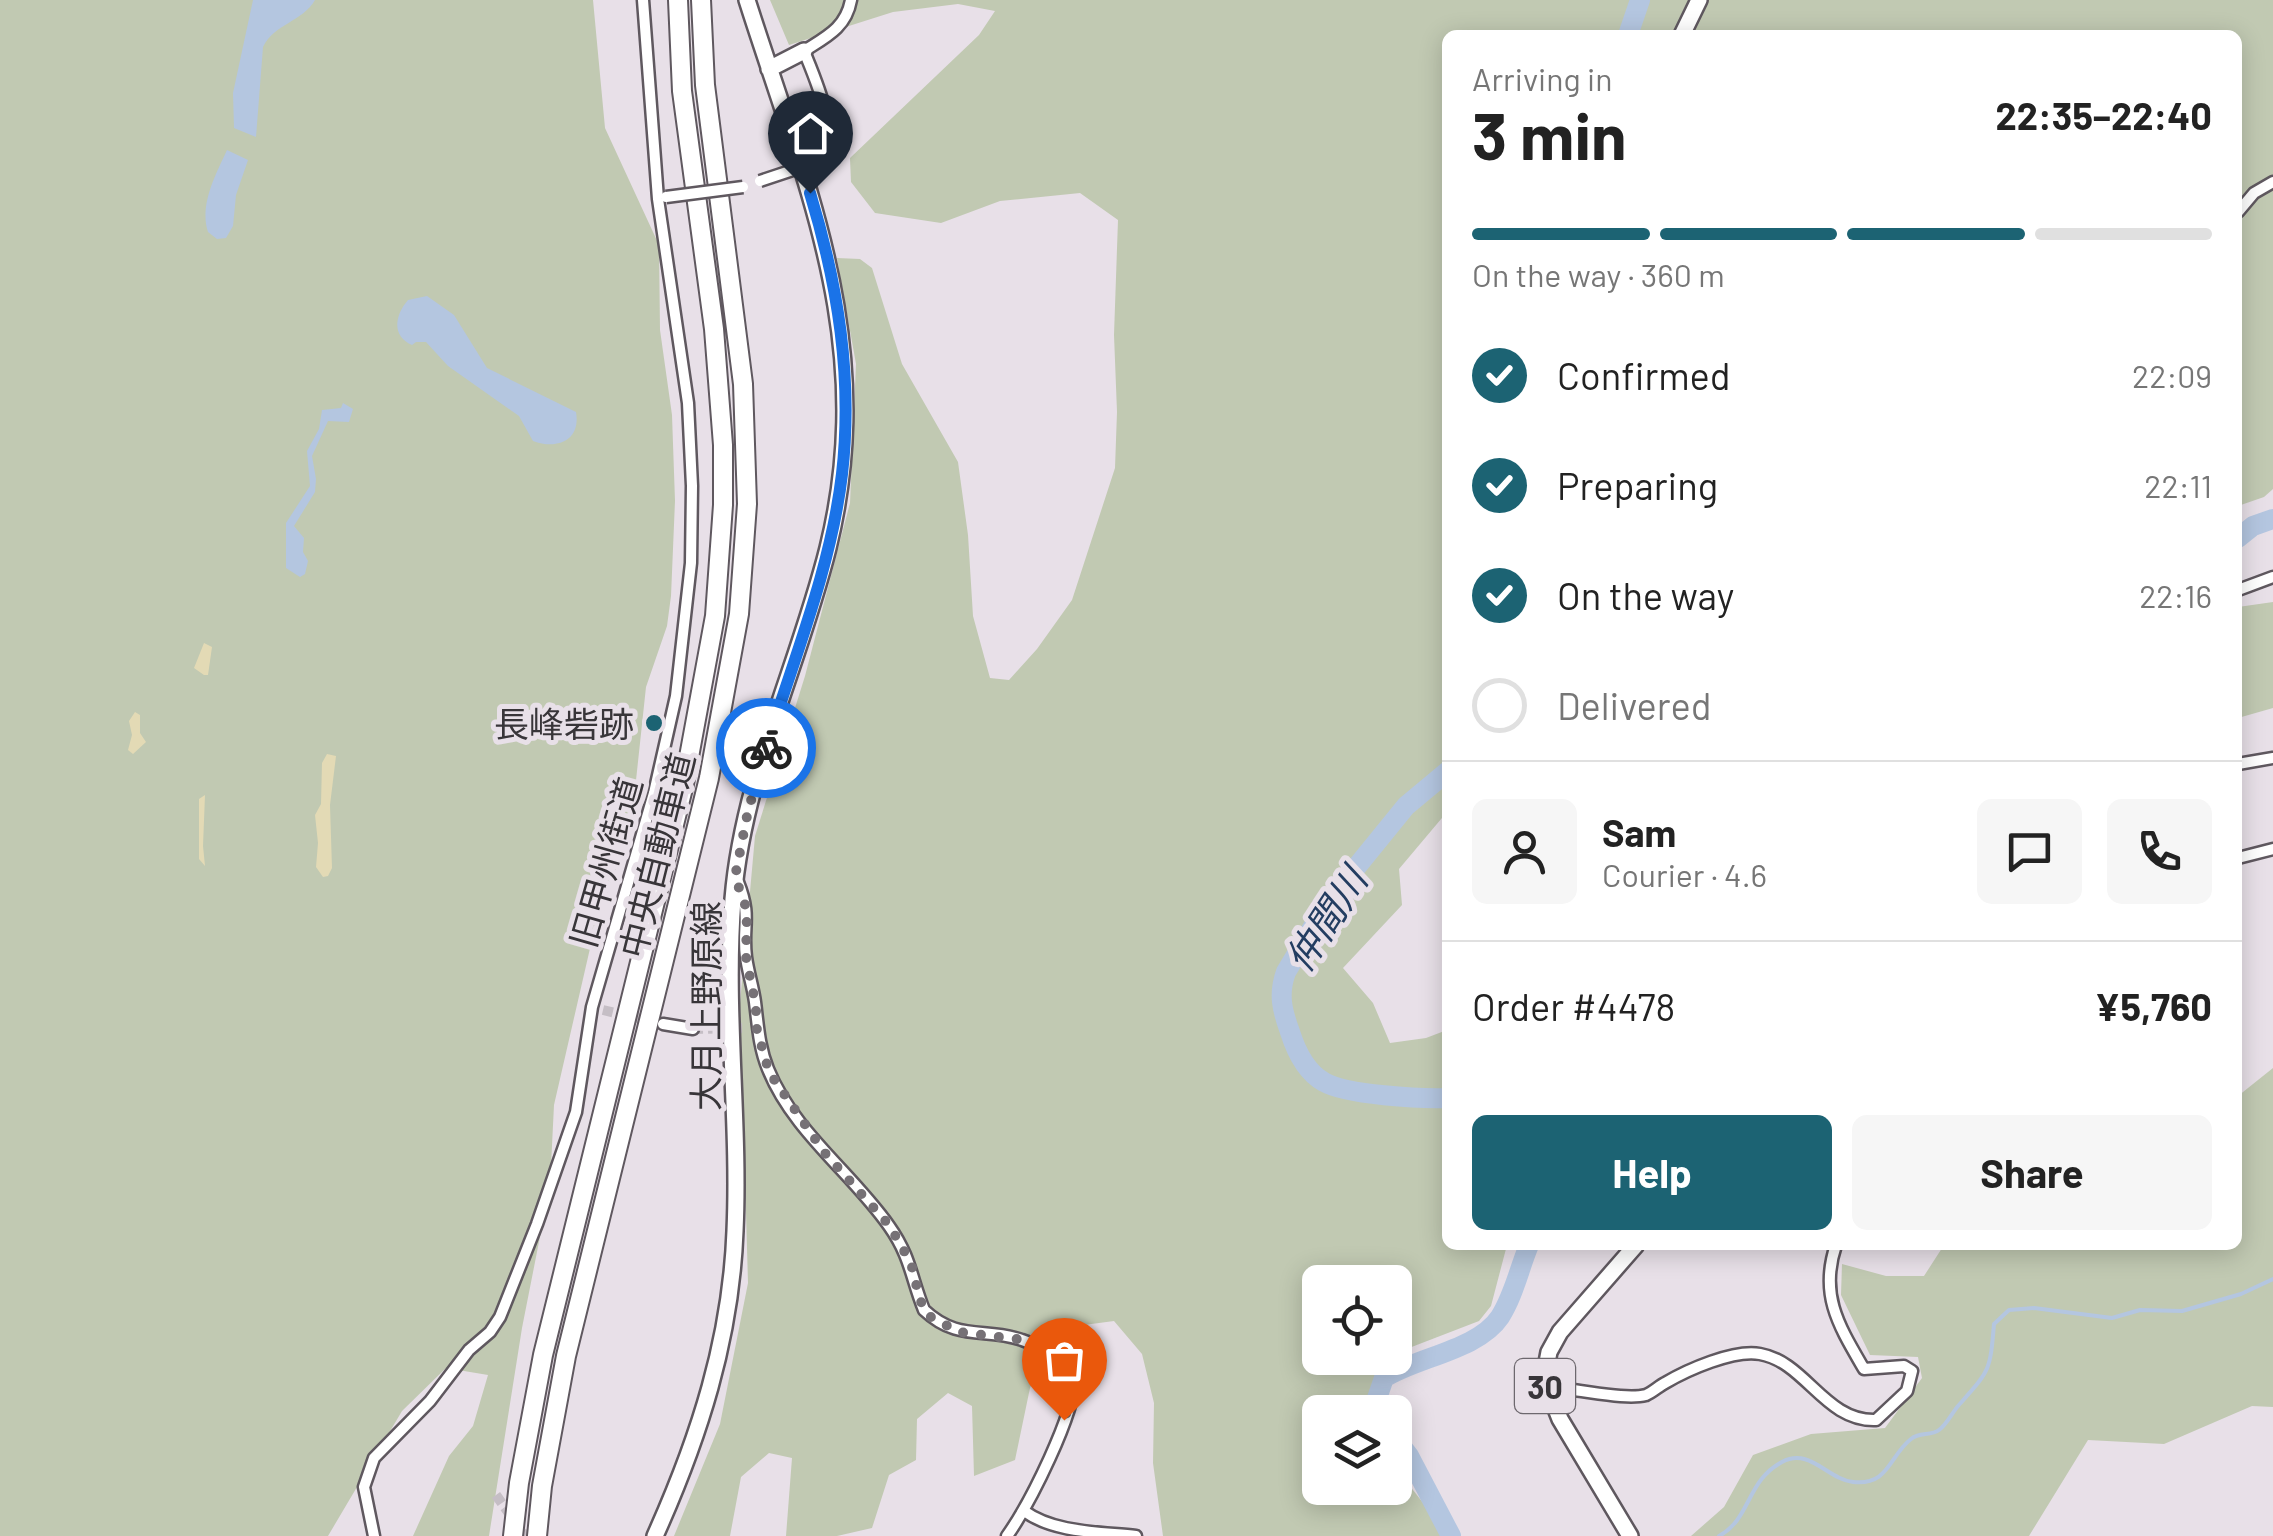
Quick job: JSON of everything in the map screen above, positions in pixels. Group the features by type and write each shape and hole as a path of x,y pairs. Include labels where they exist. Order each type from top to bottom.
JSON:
{"highway":[{"name":"中央自動車道","path":"513,1536 543,1355 684,784 715,616 724,505 723,446 714,329 682,91 678,0"},
{"name":"中央自動車道","path":"537,1536 552,1422 709,778 739,614 747,504 744,384 705,85 700,0"}],"main road":[{"name":"大月上野原線","path":"656,1536 703,1417 733,1272 736,1137 728,1021 735,877 752,796 828,546 845,436 842,337 834,280 747,0"},
{"path":"1685,30 1700,0"},
{"path":"769,68 804,52"},
{"name":"30","path":"1630,1536 1560,1419 1545,1388 1544,1368 1555,1339 1632,1250"}],"street":[{"name":"旧甲州街道","path":"374,1536 364,1487 374,1458 430,1402 469,1350 490,1332 510,1294 576,1112 598,1008 670,723 684,642 692,486 688,403 662,198 643,0"},
{"path":"662,198 742,186 820,161 828,151 830,130 804,52 839,28 848,16 851,0"},
{"path":"2242,207 2254,193 2273,182"},
{"path":"2242,589 2273,578"},
{"path":"2242,763 2273,758"},
{"path":"2242,857 2273,849"},
{"path":"735,877 747,910 746,957 756,1026 769,1072 824,1152 874,1206 902,1245 924,1310 959,1332 1024,1340 1075,1376 1064,1420 1024,1511 1007,1536"},
{"path":"663,1024 693,1028"},
{"path":"742,1028 756,1026"},
{"path":"1545,1388 1645,1395 1712,1362 1759,1354 1782,1361 1821,1398 1856,1421 1876,1420 1907,1391 1912,1371 1904,1366 1864,1369 1840,1329 1828,1289 1828,1270 1834,1250"},
{"path":"1024,1511 1035,1519 1060,1526 1136,1536"}],"green space":[{"path":"0,0 593,0 605,128 659,245 660,330 672,415 675,501 671,596 667,626 646,687 631,827 594,931 554,1105 550,1186 522,1328 489,1536 413,1536 449,1456 473,1426 488,1375 446,1368 402,1411 328,1536 0,1536"},
{"path":"770,0 2273,0 2273,489 2264,497 2242,505 2242,30 1442,30 1442,818 1399,869 1402,905 1343,968 1373,1003 1390,1043 1442,1032 1442,1250 1506,1250 1491,1306 1479,1321 1412,1347 1412,1265 1302,1265 1302,1375 1393,1375 1382,1395 1302,1395 1302,1505 1412,1505 1412,1489 1449,1536 1163,1536 1153,1463 1154,1403 1142,1354 1114,1321 1054,1329 1030,1388 1015,1460 974,1476 972,1406 948,1393 917,1419 916,1460 889,1475 872,1528 837,1536 786,1536 792,1458 769,1453 741,1477 730,1536 674,1536 720,1424 748,1283 740,1003 755,836 805,676 850,503 856,364 837,258 860,259 872,268 902,364 958,462 973,616 990,678 1009,680 1072,600 1115,468 1118,220 1080,193 1000,201 941,223 875,213 851,182 850,158 979,35 995,11 958,4 893,12 789,45"},
{"path":"2273,602 2273,708 2242,717 2242,606"},
{"path":"2273,1068 2273,1407 2252,1406 2164,1444 2088,1440 2029,1536 1691,1536 1724,1507 1753,1455 1811,1434 1885,1428 1922,1378 1918,1357 1870,1355 1841,1295 1842,1264 1886,1276 1924,1276 1941,1250 2242,1250 2242,1093"}],"sand":[{"path":"204,643 212,647 208,675 194,668"},
{"path":"135,712 140,715 140,733 146,742 133,754 128,750 132,735 129,721"},
{"path":"327,754 336,756 330,805 332,868 323,877 316,867 315,815 321,804 322,763"},
{"path":"205,795 205,866 199,859 199,799"}],"water":[{"path":"253,0 315,0 274,33 263,47 256,137 234,128 233,93"},
{"path":"227,150 248,160 236,195 233,226 226,238 217,239 208,232 206,211 210,190"},
{"path":"427,296 454,315 487,368 576,412 577,422 571,436 551,444 533,441 519,416 448,366 426,342 412,345 405,341 398,331 400,312 408,300"},
{"path":"343,403 353,409 349,422 328,421 312,456 315,492 294,526 304,538 303,552 308,561 305,574 300,577 286,568 286,523 310,486 307,451 319,429 322,410 341,408"}],"waterway":[{"name":"仲間川","path":"1630,30 1640,0"},
{"path":"2242,535 2273,519"},
{"name":"仲間川","path":"1442,776 1406,806 1328,902 1286,972 1282,995 1299,1054 1324,1082 1366,1093 1442,1098"},
{"name":"仲間川","path":"1378,1395 1384,1378 1477,1338 1490,1328 1509,1300 1527,1250"},
{"path":"1719,1536 1737,1520 1761,1479 1782,1462 1801,1458 1844,1480 1865,1482 1881,1475 1911,1439 1939,1430 1982,1377 1989,1362 1994,1324 2009,1310 2034,1308 2112,1318 2140,1310 2182,1311 2241,1294 2273,1279"},
{"name":"仲間川","path":"1412,1462 1451,1536"}],"tunnel":[{"path":"603,1010 663,1024"},
{"path":"693,1029 742,1028"},
{"path":"496,1495 525,1536"}],"way so far":[{"path":"766,748 740,841 735,877 747,910 746,957 756,1026 769,1072 824,1152 889,1225 911,1263 920,1300 929,1316 959,1332 1024,1340 1071,1371 1075,1386 1064,1420"}],"place":[{"name":"長峰砦跡","path":"654,723"}],"route":[{"path":"766,748 828,546 842,476 846,400 842,337 834,280 810,193"}]}
